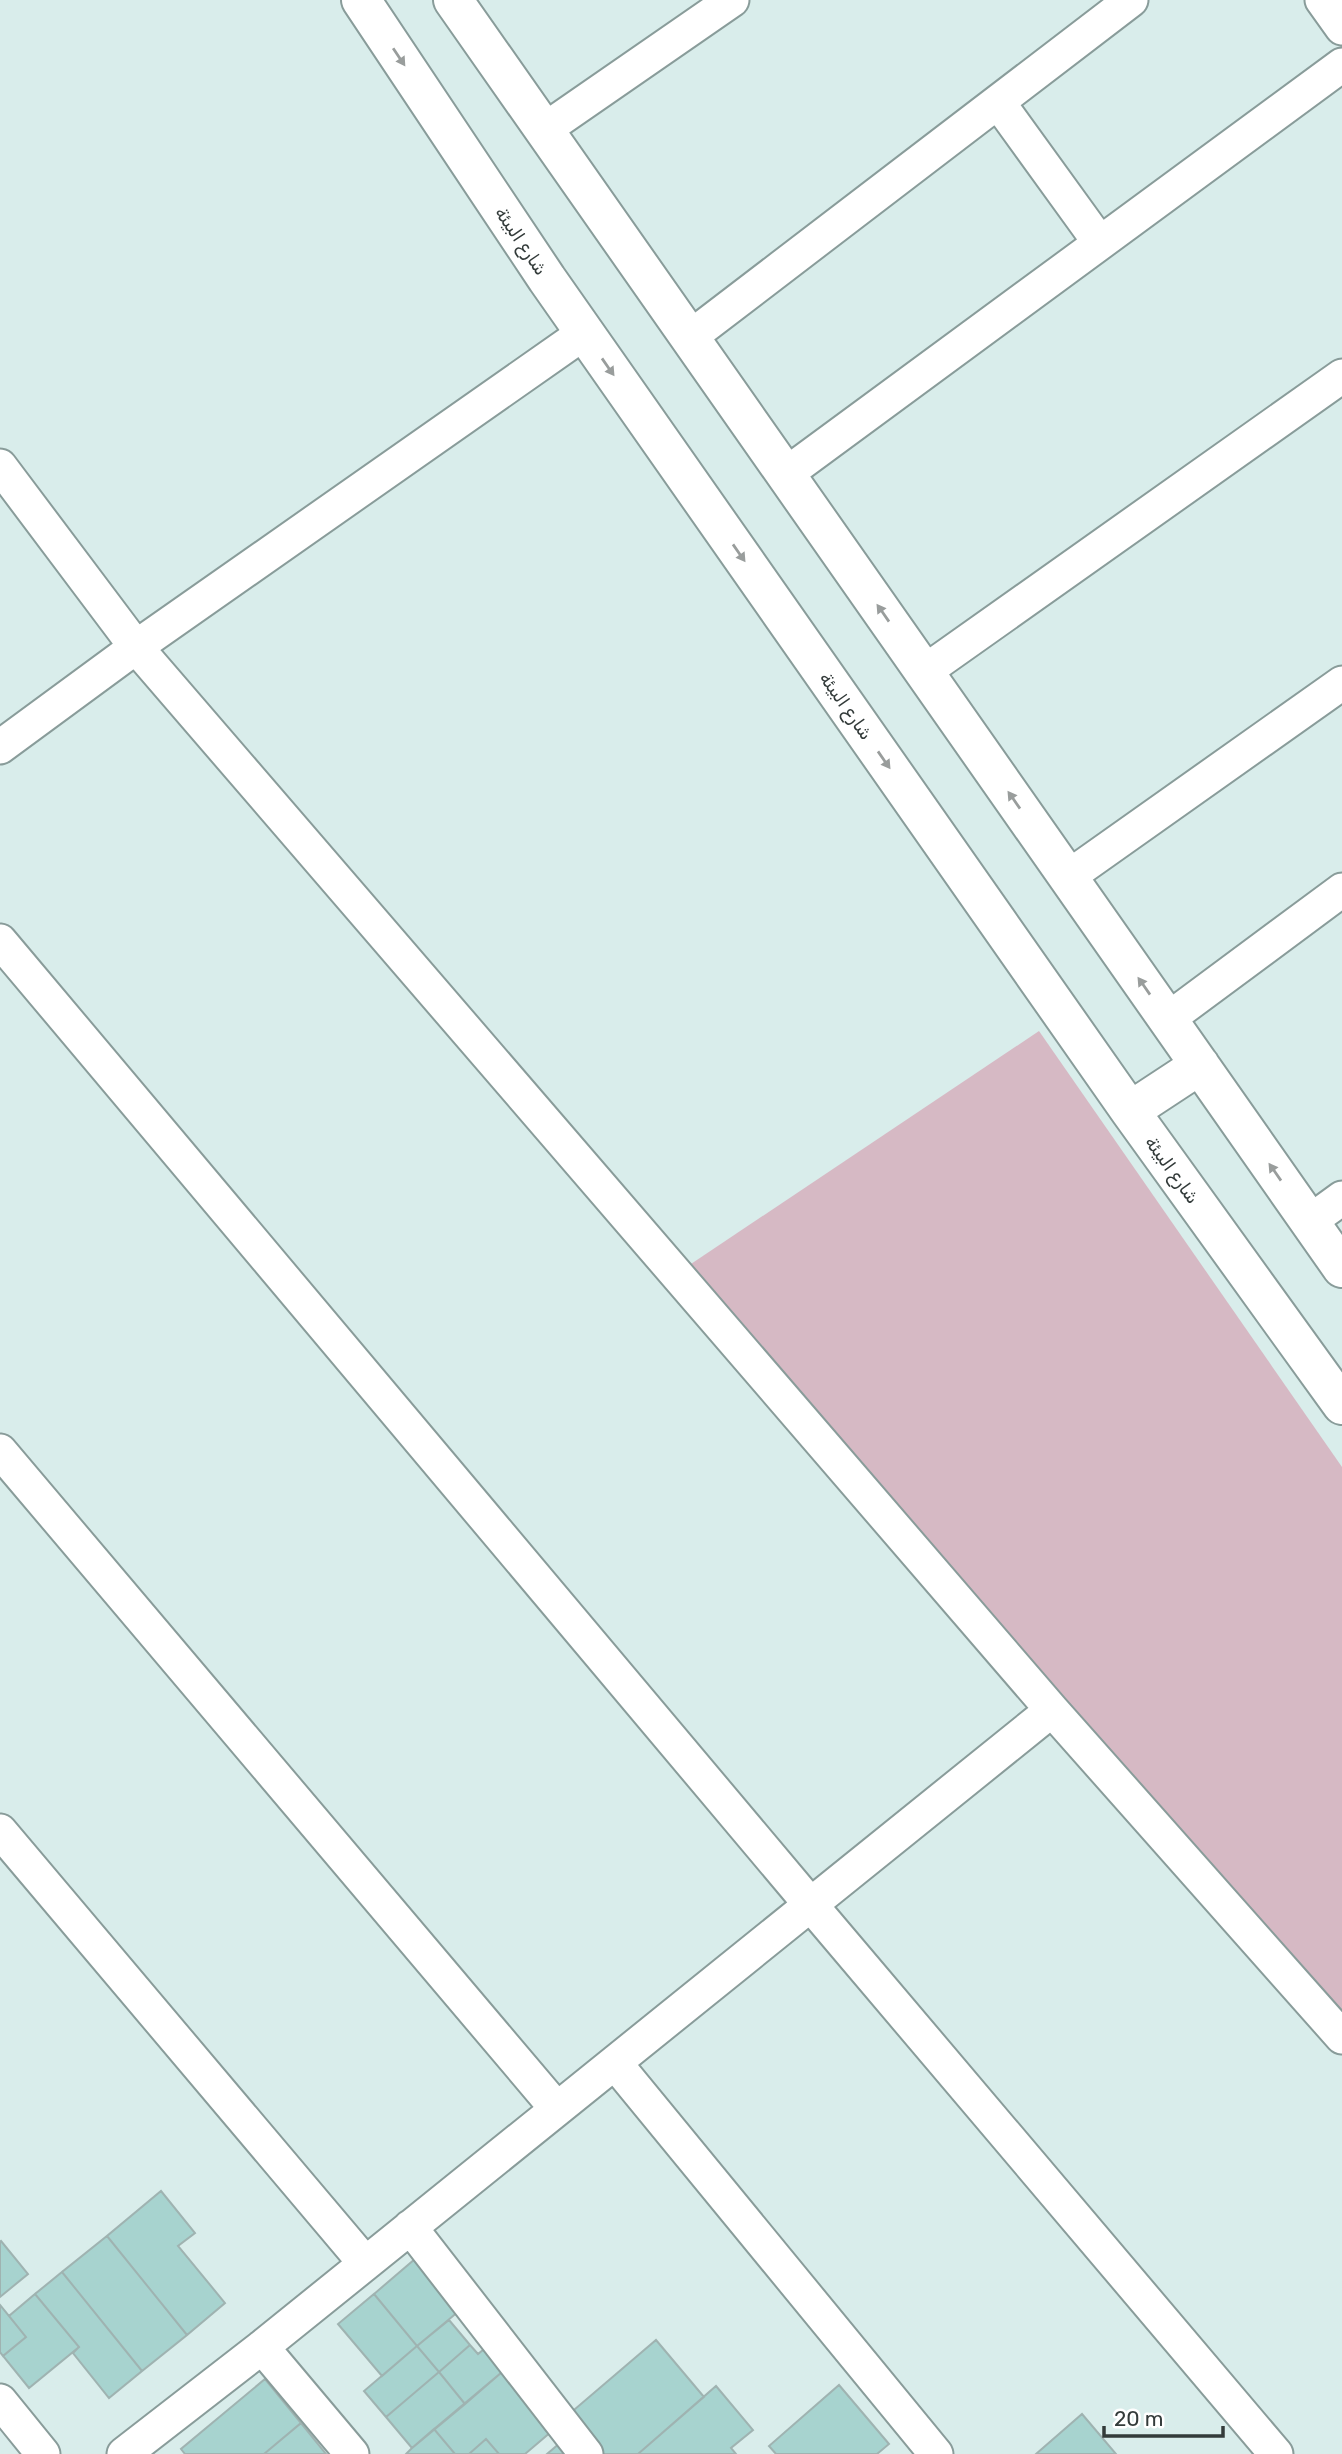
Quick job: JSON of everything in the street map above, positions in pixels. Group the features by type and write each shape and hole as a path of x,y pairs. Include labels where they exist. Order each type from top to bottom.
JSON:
{"street":[{"name":"شارع البيئة","path":"361,0 584,333 1130,1111 1342,1405"},
{"path":"453,0 1342,1268"},
{"path":"544,130 732,0"},
{"path":"690,338 1131,0"},
{"path":"1322,0 1342,28"},
{"path":"786,474 1342,65"},
{"path":"998,102 1100,243"},
{"path":"0,747 136,647 584,333"},
{"path":"924,672 1342,376"},
{"path":"0,466 136,647 1052,1710 1342,2037"},
{"path":"1068,877 1342,683"},
{"path":"1168,1019 1342,890"},
{"path":"0,941 810,1905 1276,2454"},
{"path":"1130,1111 1200,1065"},
{"path":"1309,1222 1342,1198"},
{"path":"0,1451 557,2109"},
{"path":"124,2454 262,2347 1052,1710"},
{"path":"0,1831 365,2263"},
{"path":"615,2063 936,2454"},
{"path":"410,2227 586,2454"},
{"path":"262,2347 352,2454"},
{"path":"0,2401 43,2454"}],"shaded area":[{"path":"1039,1031 1342,1467 1342,2037 676,1274"}],"building":[{"path":"161,2191 195,2233 178,2246 225,2303 187,2335 107,2236"},
{"path":"107,2236 187,2335 142,2371 62,2272"},
{"path":"0,2242 28,2274 0,2297"},
{"path":"415,2259 459,2311 417,2346 374,2294"},
{"path":"62,2272 142,2371 109,2398 73,2353 79,2347 35,2294"},
{"path":"35,2294 79,2347 29,2388 3,2356 26,2337 9,2316"},
{"path":"374,2294 417,2346 382,2376 338,2324"},
{"path":"0,2305 26,2337 3,2356 0,2352"},
{"path":"449,2320 470,2345 439,2372 417,2346"},
{"path":"656,2340 704,2397 638,2454 601,2454 568,2415"},
{"path":"470,2345 478,2354 489,2345 508,2367 465,2404 439,2372"},
{"path":"417,2346 439,2372 386,2417 364,2391"},
{"path":"508,2367 552,2431 525,2454 499,2454 486,2439 469,2454 455,2454 434,2429"},
{"path":"439,2372 465,2404 412,2448 386,2417"},
{"path":"265,2379 301,2423 264,2454 185,2454 181,2449"},
{"path":"839,2385 889,2444 877,2454 776,2454 769,2446"},
{"path":"716,2386 753,2430 731,2448 736,2454 638,2454"},
{"path":"1082,2414 1116,2454 1036,2454"},
{"path":"301,2423 326,2454 264,2454"},
{"path":"434,2429 455,2454 406,2454 412,2448"},
{"path":"486,2439 499,2454 469,2454"},
{"path":"560,2443 569,2454 547,2454"}]}
